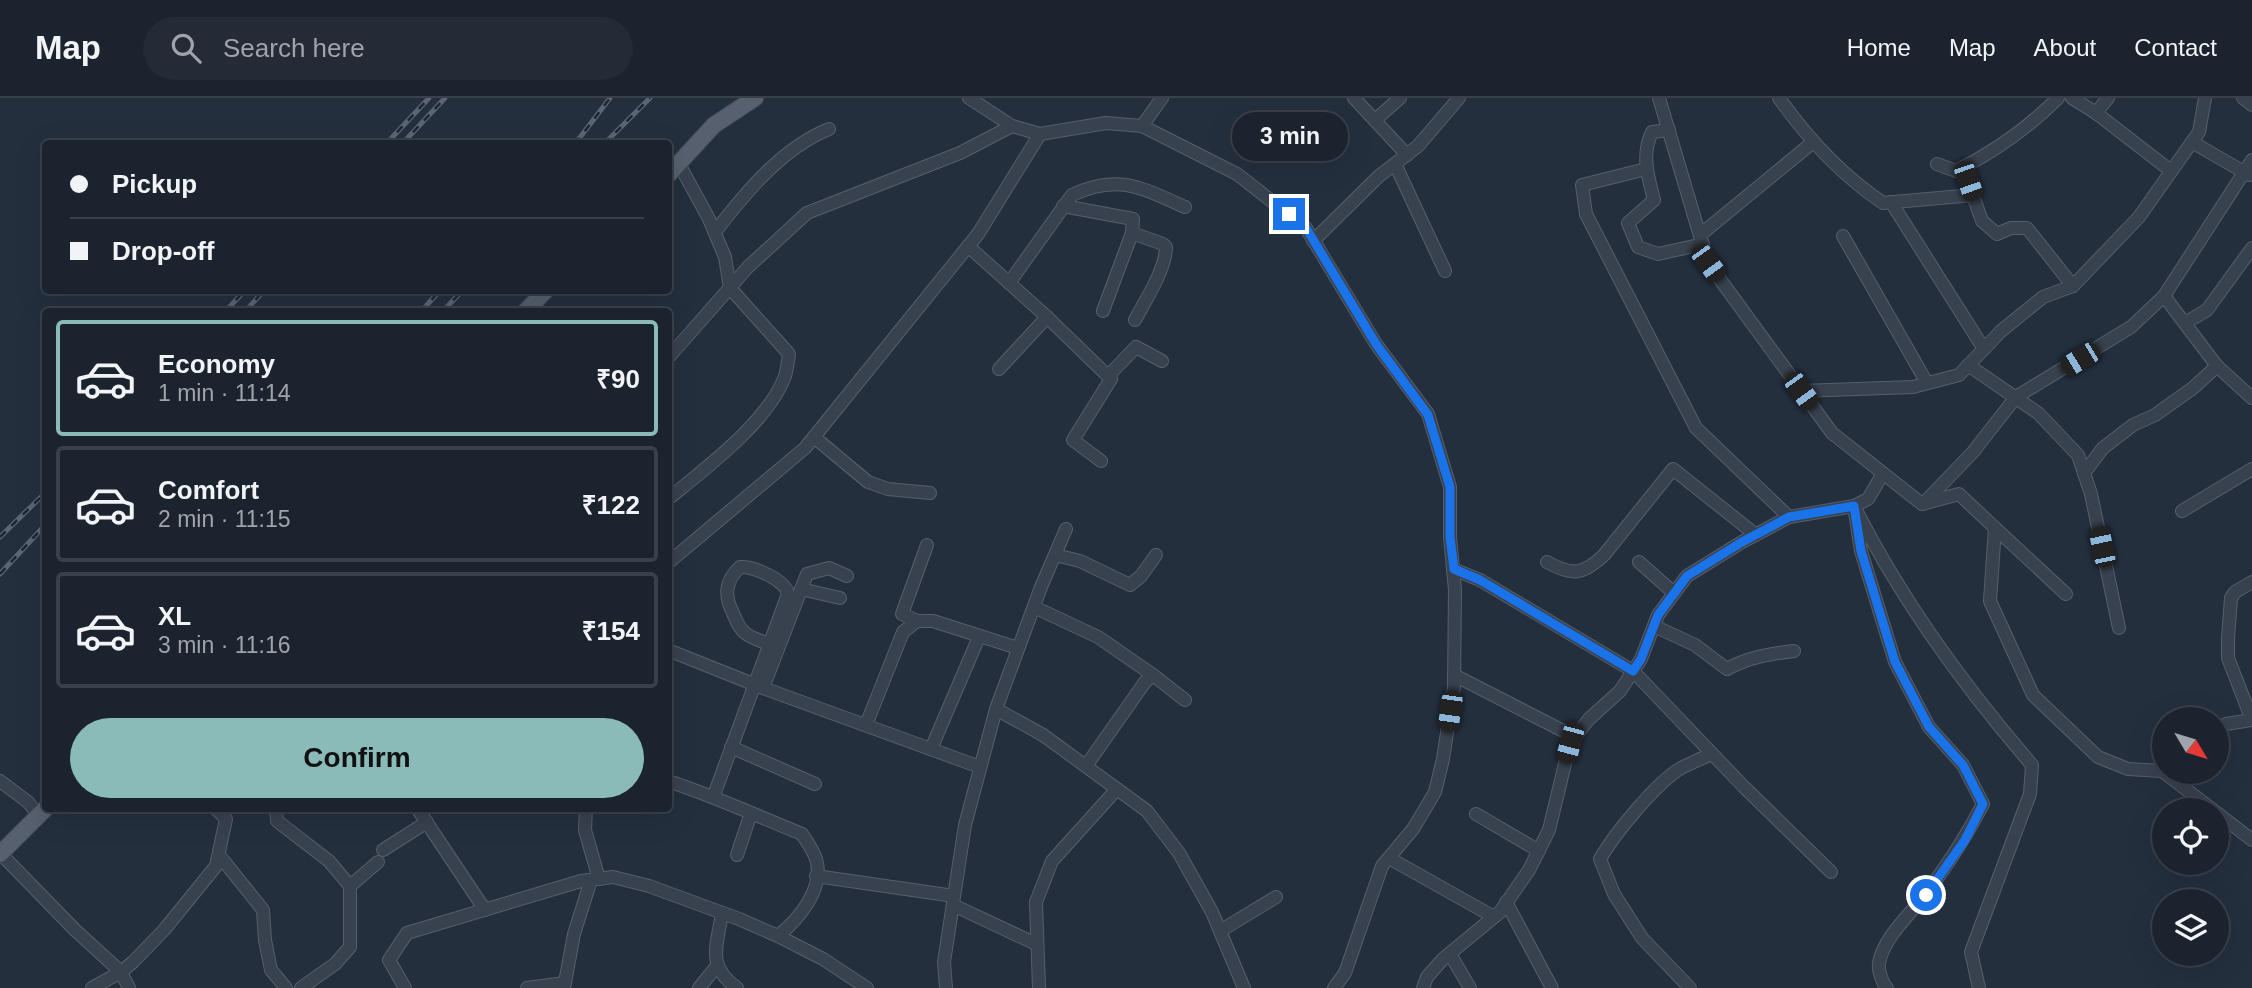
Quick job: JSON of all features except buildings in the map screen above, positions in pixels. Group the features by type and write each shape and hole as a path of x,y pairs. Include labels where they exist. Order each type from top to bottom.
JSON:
{"main road":[{"path":"672,167 707,121 740,98"},
{"path":"672,167 714,125 755,98"},
{"path":"530,308 542,294"},
{"path":"541,308 553,294"},
{"path":"0,850 39,811"}],"street":[{"path":"969,98 1012,126 1040,134 1106,123 1142,126 1237,174 1306,228 1376,344 1428,415 1450,487 1450,537 1455,590 1454,675 1443,759 1435,792 1413,829 1382,866 1345,972 1334,988"},
{"path":"1142,126 1162,98"},
{"path":"1354,98 1407,155"},
{"path":"1375,120 1399,98"},
{"path":"1313,241 1379,176 1418,146 1459,98"},
{"path":"1659,98 1708,263 1832,433 1922,504"},
{"path":"1779,98 1812,143 1864,191 1883,203 1973,195"},
{"path":"1937,164 1956,171 2031,125 2058,98"},
{"path":"2072,98 2096,113 2171,171"},
{"path":"2096,113 2108,98"},
{"path":"1801,391 1913,387 1959,375 2001,331 2043,297 2073,286 2139,216 2199,132 2205,98"},
{"path":"2243,98 2252,105"},
{"path":"672,353 748,267 807,213 960,153 1012,126"},
{"path":"715,233 737,204 780,160 829,129"},
{"path":"1669,130 1652,132 1646,145 1646,169 1654,200 1628,223 1638,247 1658,254 1701,240 1812,143"},
{"path":"672,560 806,448 968,246 1040,134"},
{"path":"2192,142 2249,174"},
{"path":"1922,504 1973,452 2015,397 2131,327 2164,296 2249,174 2252,160"},
{"path":"1395,164 1445,271"},
{"path":"672,167 715,233 725,257 730,288 789,354 784,377 765,411 715,461 672,496"},
{"path":"1963,167 1982,222 1997,234 2011,228 2026,228 2073,286"},
{"path":"1646,169 1582,185 1586,214 1696,428 1789,517"},
{"path":"1009,283 1072,195 1088,187 1117,182 1142,188 1185,207"},
{"path":"1891,202 1984,349"},
{"path":"1063,206 1133,219 1132,233 1103,310"},
{"path":"1132,233 1166,247 1155,282 1135,320"},
{"path":"1843,236 1927,383"},
{"path":"968,246 1111,379 1073,440 1101,461"},
{"path":"2185,323 2207,310 2252,248"},
{"path":"2164,296 2217,366 2252,398"},
{"path":"999,369 1047,317"},
{"path":"1108,376 1136,347 1162,361"},
{"path":"1968,365 2038,412 2078,455 2091,494 2119,628"},
{"path":"2084,473 2104,448 2133,425 2155,415 2184,395 2217,366"},
{"path":"814,438 868,482 888,489 930,493"},
{"path":"2182,511 2252,469"},
{"path":"1547,562 1563,572 1576,572 1592,566 1673,470 1756,535"},
{"path":"1423,988 1427,977 1450,954 1494,917 1529,870 1549,830 1570,743 1589,719 1620,691 1641,659 1658,615 1687,576 1789,517 1854,506 1868,499 1882,475"},
{"path":"1922,504 1959,494 2066,594"},
{"path":"1854,506 1861,551 1895,662 1929,727 1963,765 1983,804 1965,840 1926,895 1893,933 1878,964 1883,984 1887,988"},
{"path":"1854,506 1874,547 1924,625 2032,765 2029,794 1971,951 1979,988"},
{"path":"1994,528 1990,601 2033,695 2098,757 2128,769 2152,770"},
{"path":"946,988 944,962 965,825 980,767 996,709 1018,648 1066,529"},
{"path":"927,545 902,614 917,621 933,621 1018,648"},
{"path":"1055,555 1080,561 1130,585 1141,576 1156,555"},
{"path":"1639,562 1674,593"},
{"path":"758,686 769,644 788,594 787,588 750,566 740,568 730,580 726,594 727,604 746,635 769,644"},
{"path":"714,795 731,747 807,573 829,568 847,576"},
{"path":"1454,569 1480,580 1633,671 1831,872"},
{"path":"2230,723 2252,720 2228,658 2228,638 2231,598 2235,592 2252,582"},
{"path":"801,589 840,598"},
{"path":"1034,607 1098,637 1185,700"},
{"path":"866,725 903,632 917,621"},
{"path":"1654,626 1695,645 1727,669 1743,660 1763,654 1794,651"},
{"path":"931,749 979,637"},
{"path":"672,652 980,767"},
{"path":"1086,766 1145,682 1153,675"},
{"path":"1454,675 1575,737"},
{"path":"996,709 1043,735 1147,811 1179,853 1212,912 1244,988"},
{"path":"731,747 816,784"},
{"path":"1690,988 1642,938 1614,894 1600,859 1611,840 1646,799 1679,769 1712,754"},
{"path":"0,781 39,811"},
{"path":"672,782 714,795 802,834 817,860 815,889 794,923 778,936"},
{"path":"2181,784 2198,798"},
{"path":"1039,988 1036,902 1052,861 1117,789"},
{"path":"92,988 121,972 164,930 216,866 226,819 219,812"},
{"path":"276,812 277,821 329,861 350,886 350,947 335,964 301,988"},
{"path":"420,812 485,910"},
{"path":"527,988 564,985 574,934 595,879 585,830 586,812"},
{"path":"737,855 751,813"},
{"path":"1476,814 1539,851"},
{"path":"350,886 380,856 427,822"},
{"path":"2229,823 2252,840"},
{"path":"0,850 75,930 121,972 128,988"},
{"path":"219,855 263,910 271,970 286,988"},
{"path":"1389,858 1494,917"},
{"path":"816,876 954,900 1036,943"},
{"path":"405,988 389,960 407,933 595,879 614,877 649,886 778,936 822,959 867,988"},
{"path":"1220,931 1276,897"},
{"path":"1506,902 1552,988"},
{"path":"699,988 716,967 722,913"},
{"path":"1450,954 1470,988"},
{"path":"716,967 724,979 737,988"}],"railway":[{"path":"390,140 429,98"},
{"path":"406,140 445,98"},
{"path":"578,140 610,98"},
{"path":"608,140 650,98"},
{"path":"229,308 241,294"},
{"path":"248,308 261,294"},
{"path":"424,308 437,294"},
{"path":"446,308 459,294"},
{"path":"0,537 42,496"},
{"path":"0,574 42,528"}],"route":[{"path":"1289,214 1306,228 1376,344 1428,415 1450,487 1450,537 1454,569 1480,580 1633,671 1641,659 1658,615 1687,576 1789,517 1854,506 1861,551 1895,662 1929,727 1963,765 1983,804 1965,840 1926,895"}]}
